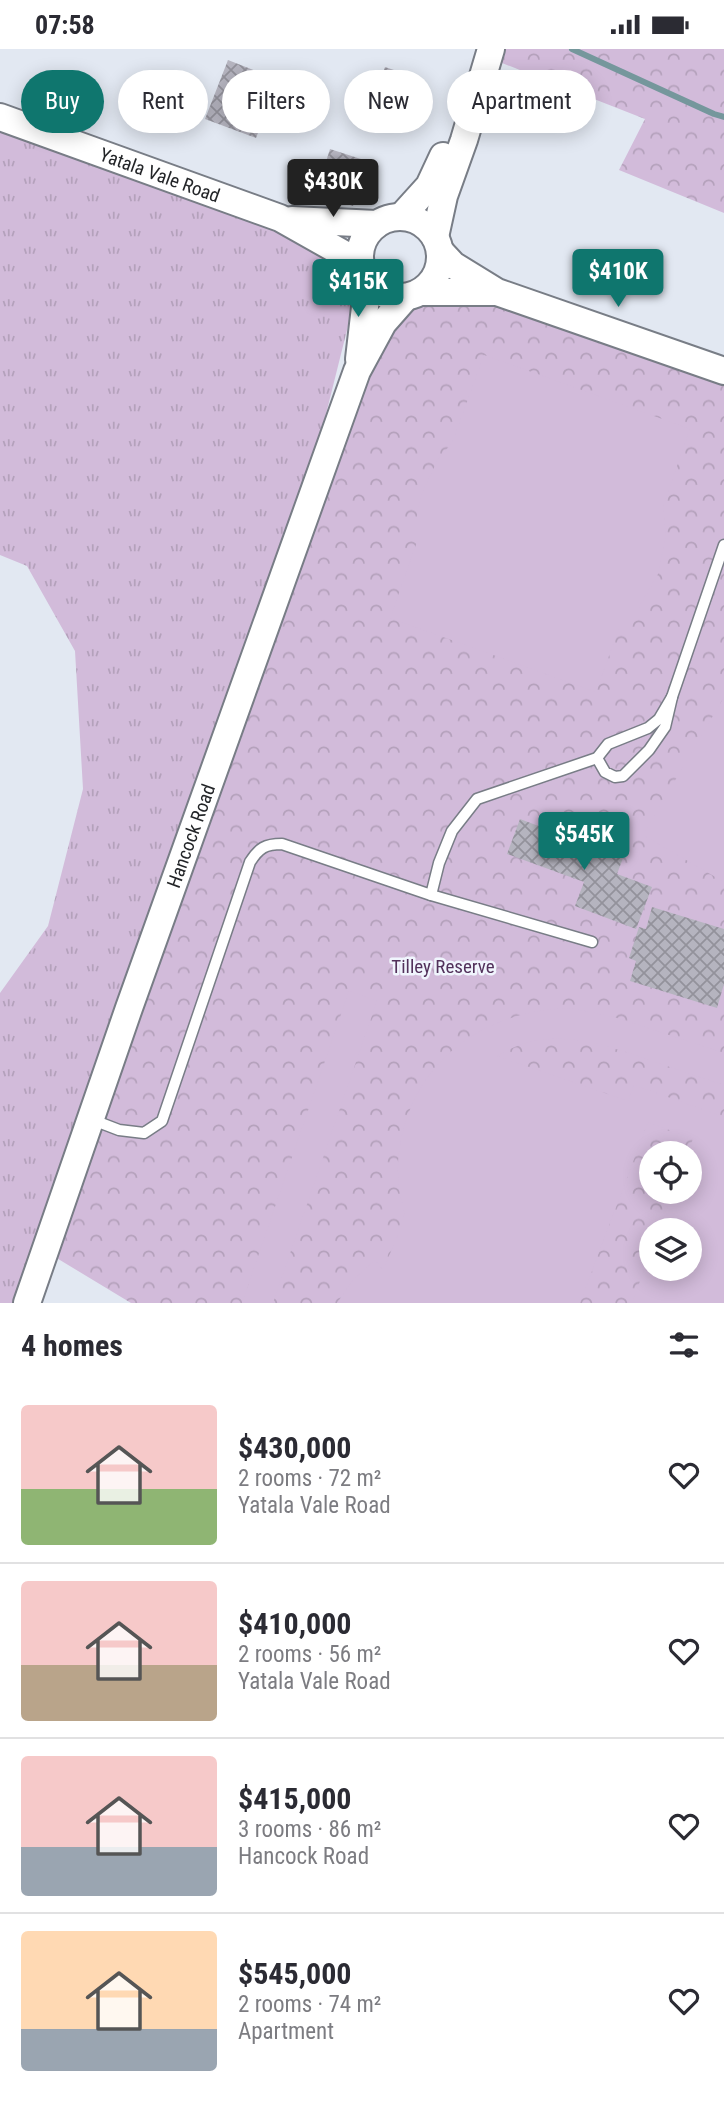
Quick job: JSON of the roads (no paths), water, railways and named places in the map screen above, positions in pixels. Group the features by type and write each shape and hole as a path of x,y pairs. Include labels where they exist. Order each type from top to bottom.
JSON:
{"main road":[{"path":"484,70 491,49"},
{"name":"Yatala Vale Road","path":"0,117 280,218 364,272"},
{"path":"452,133 429,186 364,239 360,251 364,272 376,290 387,296 497,292"},
{"path":"413,295 436,277 440,264 438,244 444,196 466,133"},
{"name":"Yatala Vale Road","path":"280,218 389,221"},
{"path":"389,221 421,223 453,265 497,292 724,371"},
{"name":"Hancock Road","path":"357,371 364,272"},
{"name":"Hancock Road","path":"27,1303 357,371 383,323 413,295"}],"lane":[{"path":"597,758 605,772 615,777 623,776 649,750 665,727 672,697 724,545"},
{"path":"431,895 439,863 452,831 477,799 597,758 608,744 648,728 659,719 672,697"},
{"path":"92,1119 120,1130 144,1133 162,1121 247,869 258,850 268,844 282,844 431,895 592,942"}],"waterway":[{"path":"572,49 724,117"}],"park label":[{"name":"Tilley Reserve","path":"443,966"}]}
